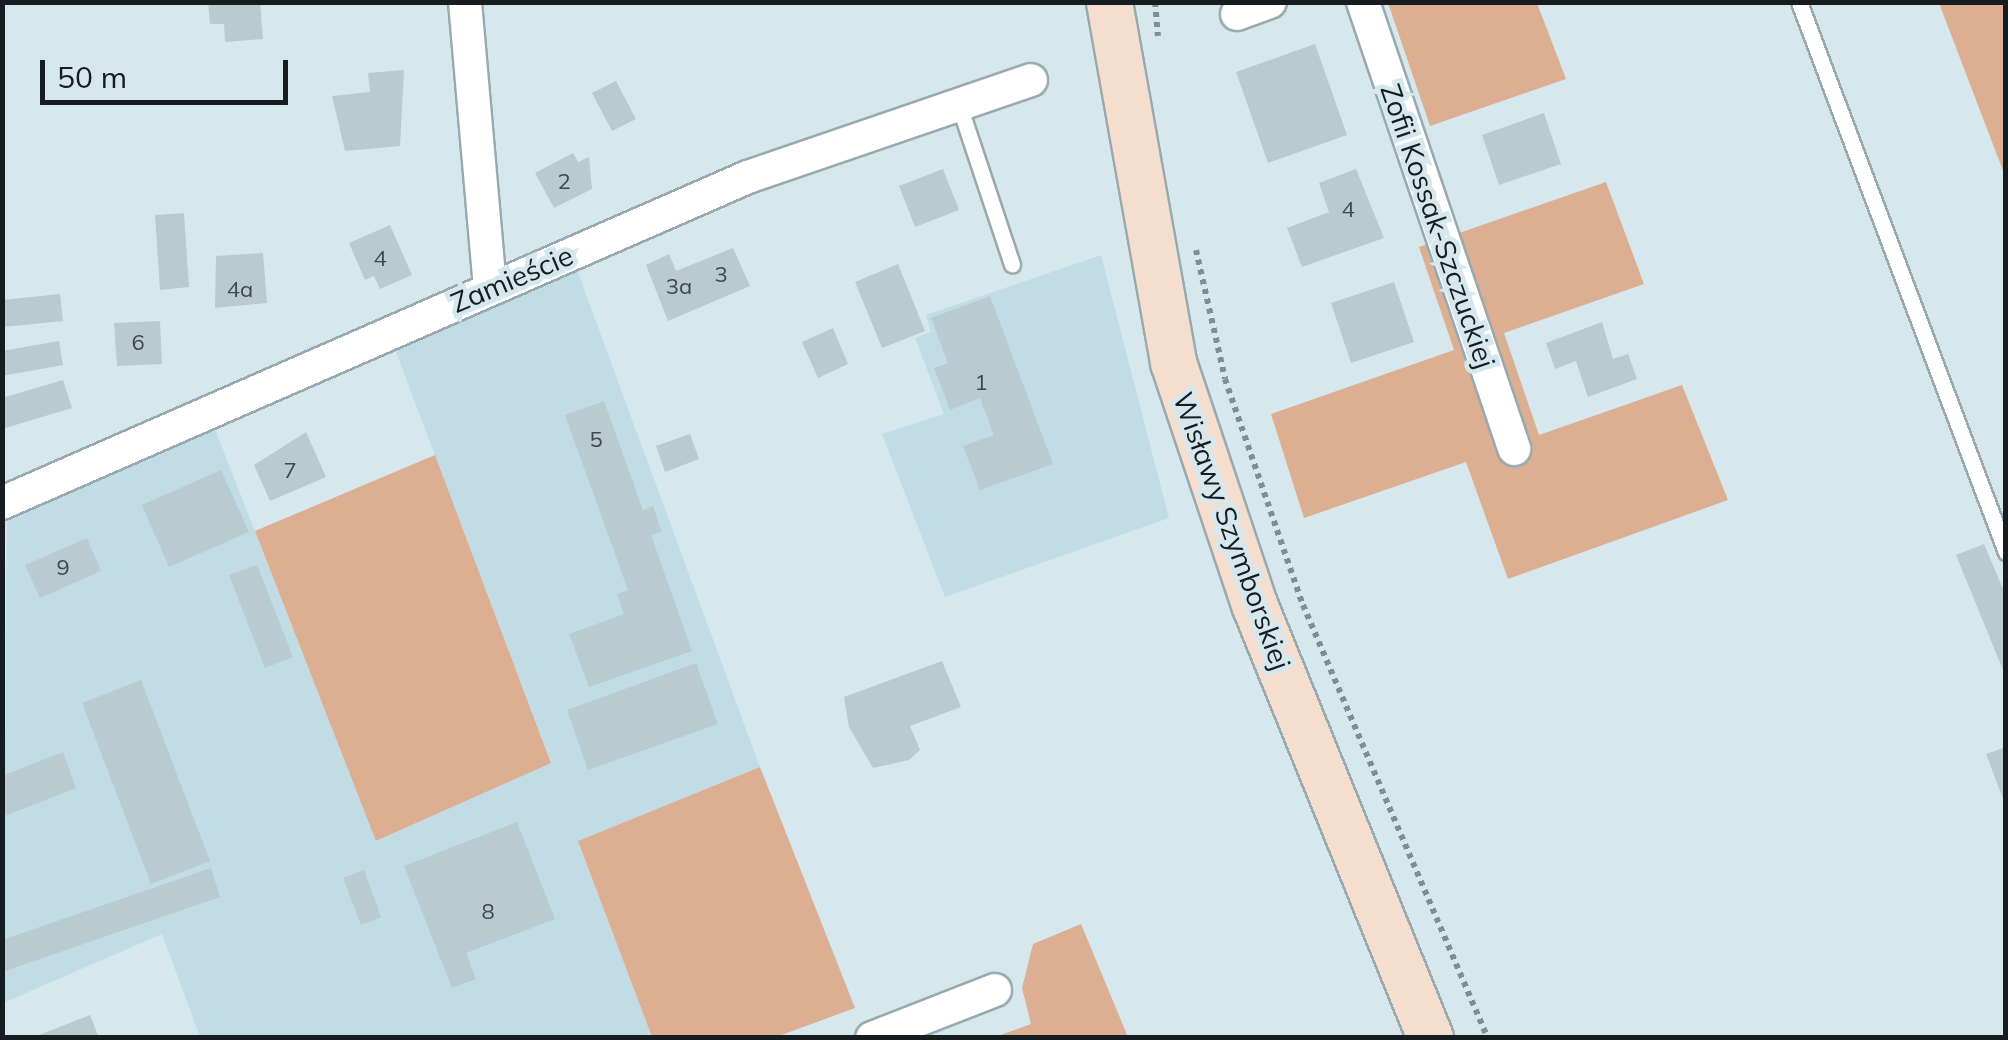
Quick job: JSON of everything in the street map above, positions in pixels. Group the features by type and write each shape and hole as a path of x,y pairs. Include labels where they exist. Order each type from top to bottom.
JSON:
{"main road":[{"name":"Wisławy Szymborskiej","path":"1109,2 1173,362 1254,604 1430,1038"}],"street":[{"path":"465,2 490,288"},
{"path":"1236,14 1270,2"},
{"name":"Zofii Kossak-Szczuckiej","path":"1362,2 1514,449"},
{"name":"Zamieście","path":"2,503 748,178 1031,80"},
{"path":"872,1038 995,990"}],"lane":[{"path":"1799,2 2006,552"},
{"path":"959,105 1012,264"}],"path":[{"path":"1155,2 1159,47"},
{"path":"1193,241 1225,379 1304,606 1488,1038"}],"shaded area":[{"path":"1388,3 1537,3 1566,79 1430,126"},
{"path":"1939,3 2005,3 2005,176"},
{"path":"1606,182 1644,284 1504,333 1539,435 1682,385 1728,500 1508,579 1466,462 1304,518 1271,414 1454,350 1419,247"},
{"path":"1101,255 1169,518 945,597 882,434 944,414 915,338 931,332 926,315"},
{"path":"577,270 760,767 578,841 652,1037 200,1037 162,934 3,1003 7,515 214,427 377,841 551,762 394,347"},
{"path":"435,455 551,763 376,841 255,531"},
{"path":"760,767 855,1008 776,1037 652,1037 578,841"},
{"path":"1081,924 1128,1037 995,1037 1031,1024 1022,988 1033,944"}],"building":[{"path":"208,2 260,2 263,39 225,42 224,24 210,24"},
{"path":"1315,44 1347,135 1268,163 1236,72"},
{"path":"404,70 400,146 345,151 332,96 370,92 368,73"},
{"path":"616,81 636,119 612,131 592,93"},
{"path":"1544,113 1561,164 1499,185 1482,135"},
{"path":"573,153 578,162 589,157 592,189 554,208 535,173"},
{"path":"943,169 959,210 915,227 899,186"},
{"path":"1356,169 1384,238 1302,267 1287,228 1329,212 1319,183"},
{"path":"184,213 189,287 160,290 155,215"},
{"path":"390,225 412,275 380,289 374,276 365,280 349,243"},
{"path":"733,248 750,286 668,321 646,265 669,254 676,271"},
{"path":"263,253 267,303 215,308 216,256"},
{"path":"898,264 925,331 882,348 855,282"},
{"path":"1394,282 1414,342 1351,363 1331,303"},
{"path":"60,294 63,321 2,327 2,300"},
{"path":"990,296 1053,464 980,490 963,446 994,435 980,398 950,410 934,368 948,363 931,318"},
{"path":"160,321 162,364 117,366 114,323"},
{"path":"1602,322 1613,359 1628,354 1637,379 1588,397 1576,361 1555,369 1546,343"},
{"path":"833,328 848,364 818,378 802,342"},
{"path":"59,341 63,365 2,376 2,351"},
{"path":"63,380 72,408 2,429 2,398"},
{"path":"604,401 643,510 653,506 662,532 651,535 692,651 589,687 569,634 624,614 617,594 628,590 565,415"},
{"path":"306,432 326,477 270,501 254,465"},
{"path":"690,434 699,459 665,472 656,446"},
{"path":"221,470 249,532 169,567 142,505"},
{"path":"87,538 101,571 40,598 25,565"},
{"path":"1984,544 2006,596 2005,675 1956,555"},
{"path":"257,565 293,657 265,668 229,575"},
{"path":"942,661 961,707 910,726 920,750 909,760 873,768 849,727 844,697"},
{"path":"696,663 718,724 588,770 567,710"},
{"path":"141,680 210,861 151,884 82,703"},
{"path":"2006,747 2006,804 2005,804 1986,754"},
{"path":"63,752 76,788 2,817 2,776"},
{"path":"517,822 555,919 466,953 476,979 452,988 404,866"},
{"path":"211,868 220,897 5,971 2,940"},
{"path":"364,870 381,917 361,925 343,878"},
{"path":"90,1015 99,1038 34,1038 34,1037"}]}
